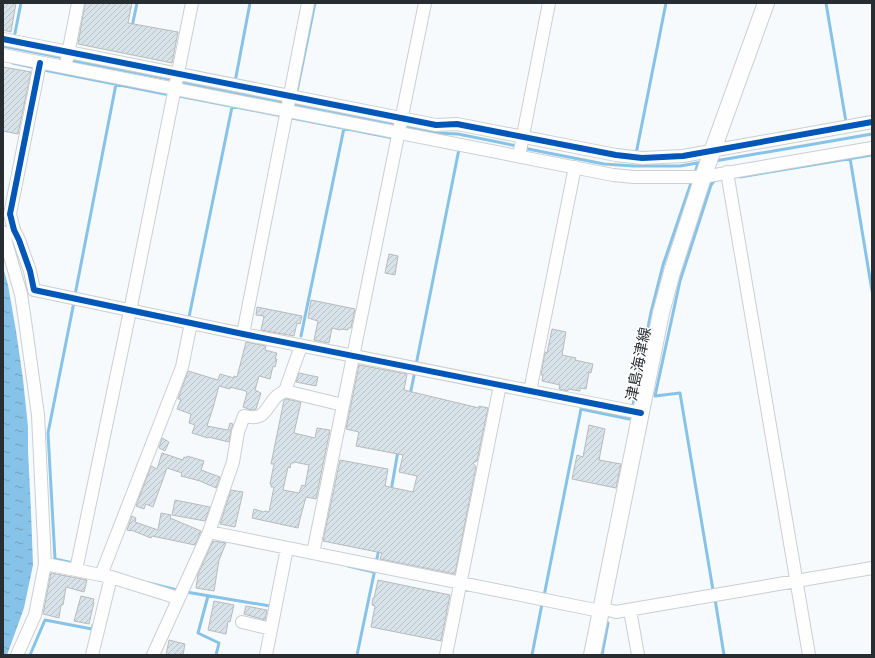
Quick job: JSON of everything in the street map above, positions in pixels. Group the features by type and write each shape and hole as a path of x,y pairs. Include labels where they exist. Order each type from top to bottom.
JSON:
{"main road":[{"name":"津島海津線","path":"592,655 661,313 672,272 712,153 766,3"}],"street":[{"path":"66,59 78,3"},
{"path":"76,570 192,3"},
{"path":"243,334 308,3"},
{"path":"313,553 425,3"},
{"path":"519,154 549,3"},
{"path":"3,39 66,59 400,125 613,175 634,177 704,177 872,148"},
{"path":"3,56 40,63 66,59"},
{"path":"38,415 41,407 40,381 30,271 14,230 10,214 40,63"},
{"path":"400,125 457,124 522,138 642,158 712,153 872,122"},
{"path":"530,391 575,167"},
{"path":"727,172 809,655"},
{"path":"4,235 11,245 32,292"},
{"path":"4,235 21,294 38,415 45,564 35,615 17,655"},
{"path":"32,292 130,310 302,346 641,413"},
{"path":"92,655 106,576 182,367 191,323"},
{"path":"153,655 209,532 233,462 238,432 244,416 252,418 259,417 266,411 276,397 285,391 302,346"},
{"path":"446,655 500,385"},
{"path":"285,391 343,405"},
{"path":"209,532 460,583 616,612 872,568"},
{"path":"266,655 287,548"},
{"path":"45,564 106,576 178,598"},
{"path":"630,610 638,655"},
{"path":"242,622 271,629"}],"water":[{"path":"3,267 8,285 16,331 28,427 33,565 24,608 7,655 3,655"}],"building":[{"path":"3,3 16,3 11,32 3,30"},
{"path":"85,3 132,3 128,23 178,32 172,63 78,44"},
{"path":"3,67 31,72 18,134 3,131"},
{"path":"389,254 398,256 395,275 385,273"},
{"path":"311,300 355,309 351,328 348,328 348,330 340,330 332,328 329,343 314,340 318,321 308,318"},
{"path":"257,307 302,316 300,324 297,323 294,336 261,330 264,316 256,315"},
{"path":"552,329 566,332 562,355 593,364 591,373 589,372 586,389 580,388 580,391 568,389 568,391 559,389 560,385 542,381 543,375 541,375 545,352 547,353"},
{"path":"246,342 266,346 265,350 277,353 275,367 273,366 270,379 259,376 255,390 261,393 256,409 251,410 243,407 247,393 246,391 219,386 207,426 228,430 230,423 233,424 229,442 192,433 195,425 189,423 191,414 177,409 181,399 178,399 188,371 218,380 220,374 234,378 234,376 237,377"},
{"path":"359,365 407,374 404,390 479,408 479,406 488,408 477,461 473,463 476,467 455,574 380,559 382,553 323,541 340,460 388,469 385,486 413,492 417,476 399,472 403,455 356,446 359,432 346,429"},
{"path":"299,373 318,377 316,386 296,382"},
{"path":"286,399 301,402 294,433 315,438 317,428 330,430 316,499 306,497 298,528 252,518 254,509 269,512 274,487 271,487 270,484 274,464 271,464 284,400","holes":["294,462 309,465 305,486 302,485 299,493 283,490 288,467 290,468 291,463"]},
{"path":"589,425 605,429 599,460 621,464 616,488 572,479 577,455 583,457"},
{"path":"162,438 169,442 165,451 159,448"},
{"path":"162,453 183,460 184,457 186,458 187,456 204,461 201,470 220,477 216,488 200,481 181,476 182,473 167,468 153,507 146,504 144,509 136,506 151,466 157,469"},
{"path":"231,490 243,492 235,527 220,524"},
{"path":"175,500 210,507 205,521 172,515"},
{"path":"161,513 171,515 170,518 201,531 195,545 152,536 151,538 131,530 127,530 132,516 136,518 135,522 158,530"},
{"path":"213,541 226,543 219,560 214,591 196,588 198,574"},
{"path":"51,573 87,580 84,592 66,587 59,618 43,614"},
{"path":"378,580 450,595 441,641 371,627 375,606 372,605 373,598"},
{"path":"81,596 94,599 89,624 74,621"},
{"path":"214,601 234,605 230,622 228,621 226,634 208,630"},
{"path":"246,606 267,610 265,620 244,614"},
{"path":"169,640 185,644 183,655 166,655"}],"waterway":[{"path":"14,38 21,3"},
{"path":"132,27 137,3"},
{"path":"235,82 250,3"},
{"path":"297,91 315,3"},
{"path":"636,154 666,3"},
{"path":"826,3 847,122"},
{"path":"3,46 64,58"},
{"path":"69,60 174,80"},
{"path":"13,63 36,68"},
{"path":"44,70 170,95"},
{"path":"179,82 286,103"},
{"path":"75,295 116,84"},
{"path":"179,96 282,116"},
{"path":"291,104 397,125"},
{"path":"189,317 232,107"},
{"path":"292,118 393,138"},
{"path":"403,126 436,133 458,134 517,146"},
{"path":"301,336 344,128"},
{"path":"715,161 872,134"},
{"path":"523,148 604,164 634,166 680,166 703,162"},
{"path":"416,365 459,149"},
{"path":"740,177 872,155"},
{"path":"850,158 872,291"},
{"path":"696,170 698,163"},
{"path":"713,590 680,393 655,396 680,281 711,185 717,180"},
{"path":"633,405 651,312 663,265 691,183"},
{"path":"73,563 55,559 48,433 74,302"},
{"path":"410,395 415,371"},
{"path":"544,596 581,409 629,419 630,417"},
{"path":"391,491 398,451"},
{"path":"376,563 379,549"},
{"path":"348,566 374,572"},
{"path":"357,655 375,569"},
{"path":"149,583 177,590"},
{"path":"186,592 270,606 271,603"},
{"path":"208,596 198,633 219,643 216,655"},
{"path":"715,599 724,655"},
{"path":"532,655 542,604"},
{"path":"30,655 45,620 92,629 93,625"},
{"path":"602,655 608,623"}],"cycle path":[{"path":"3,39 436,125 457,124 616,155 642,158 683,156 872,122"},
{"path":"40,63 10,214 14,230 30,271 34,290 243,334 641,413"}]}
